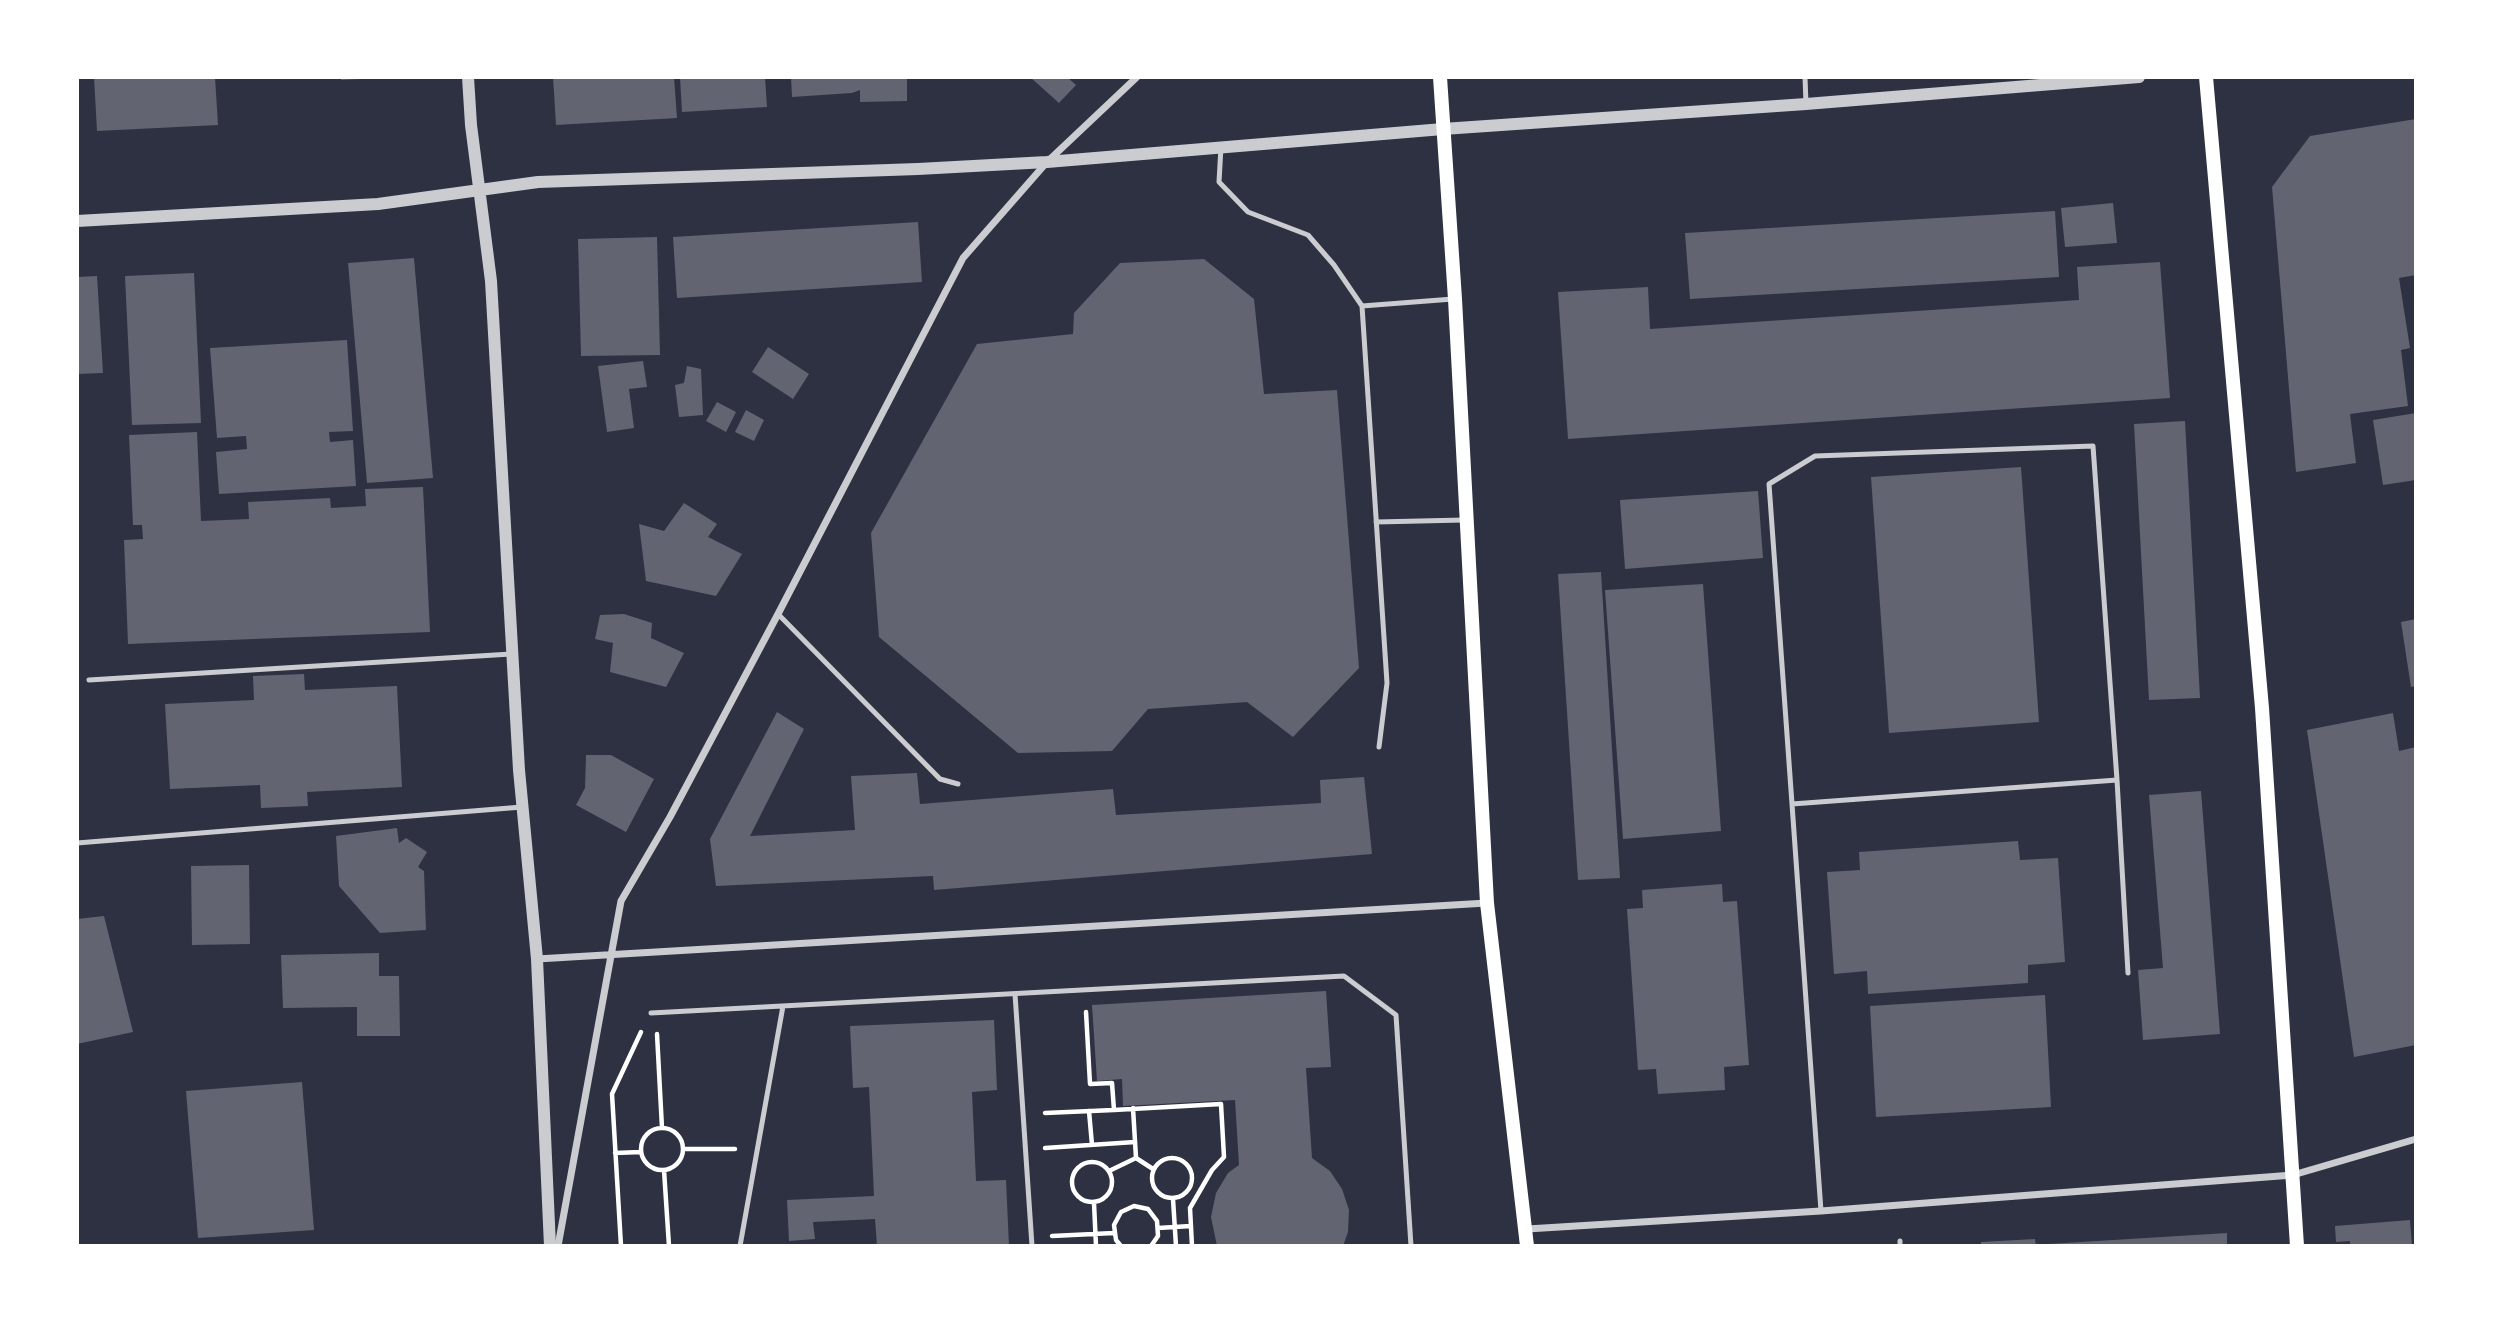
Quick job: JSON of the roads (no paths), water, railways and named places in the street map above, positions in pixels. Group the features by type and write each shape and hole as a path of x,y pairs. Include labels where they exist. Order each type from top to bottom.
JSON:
{"main road":[{"path":"1440,77 1488,903 1527,1246"},
{"path":"2206,77 2262,708 2297,1246"}],"street":[{"path":"468,77 478,190 491,281 511,654 537,959 550,1246"},
{"path":"558,1246 621,901 670,817 778,614 963,258 1047,162 1136,77"},
{"path":"77,221 378,204 538,182 1047,162 1443,128 1806,104 2140,77"},
{"path":"537,959 1488,903"},
{"path":"1527,1229 1821,1211 2293,1175 2416,1139"}],"lane":[{"path":"1805,77 1806,104"},
{"path":"1221,147 1219,182 1248,212 1308,235 1334,265 1362,306 1387,683 1379,747"},
{"path":"1362,306 1455,299"},
{"path":"1821,1211 1820,1167 1769,484 1815,456 2093,446 2128,973"},
{"path":"1376,522 1466,520"},
{"path":"778,614 940,779 958,784"},
{"path":"89,680 511,654"},
{"path":"1792,804 2117,780"},
{"path":"77,843 522,807"},
{"path":"653,1012 1344,976 1396,1015 1411,1246"},
{"path":"1015,993 1032,1246"},
{"path":"740,1246 783,1006"}]}
